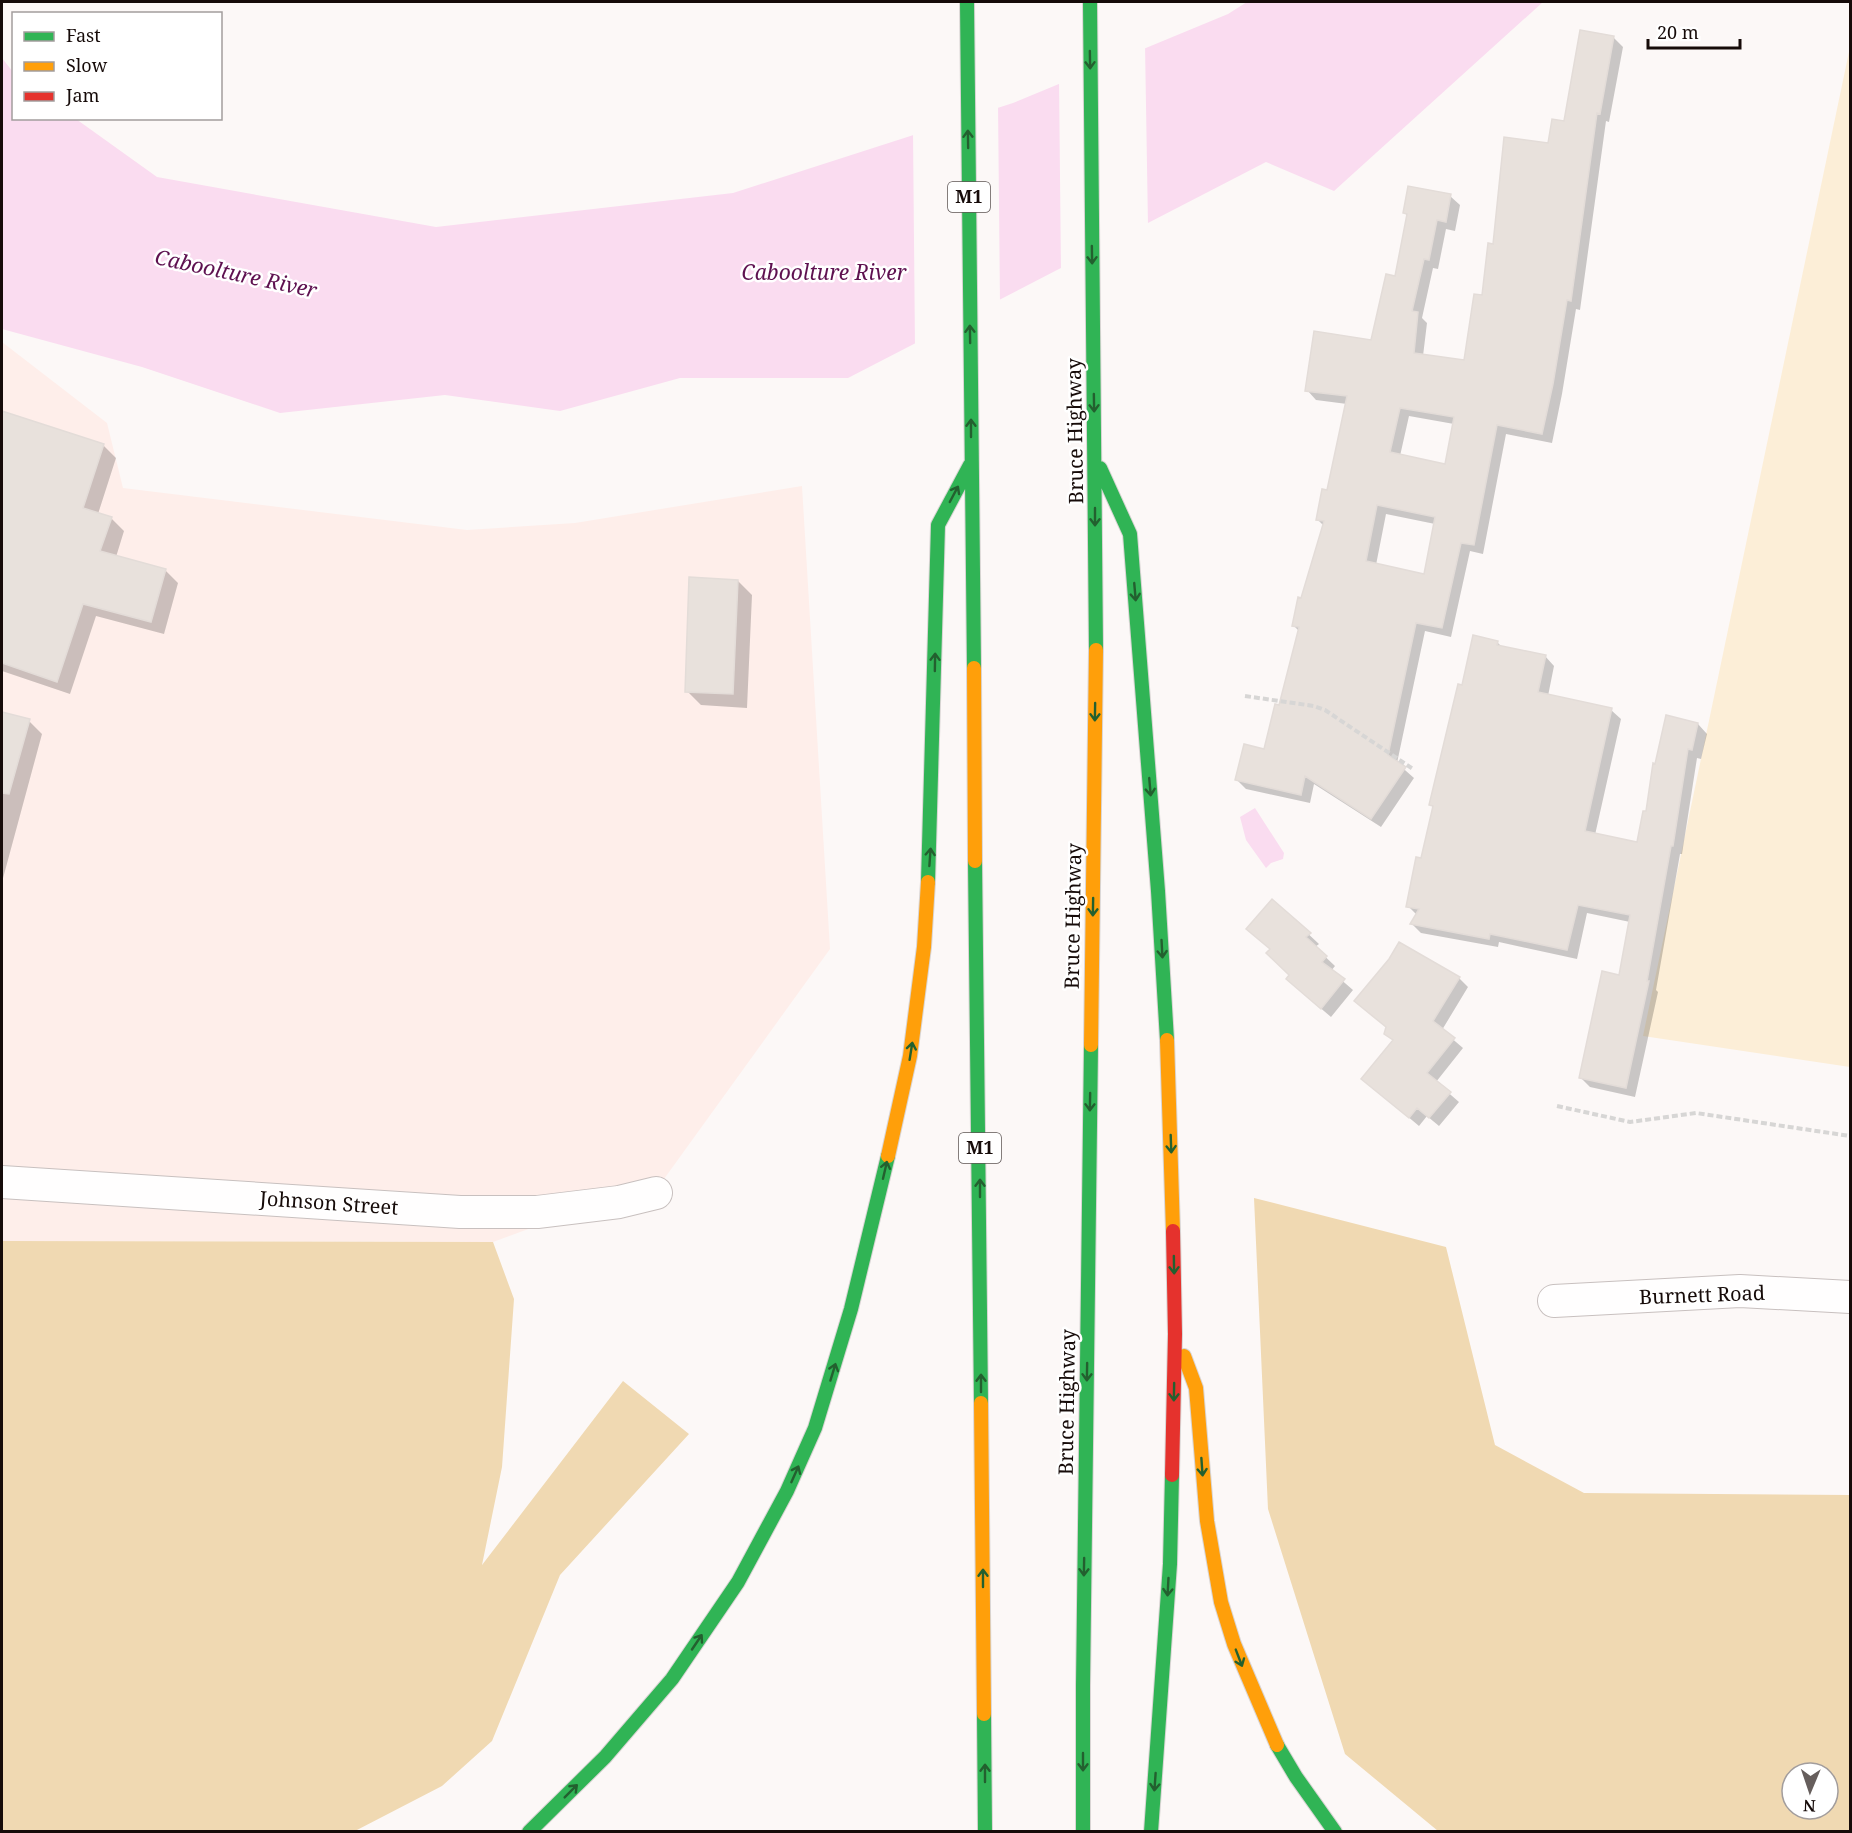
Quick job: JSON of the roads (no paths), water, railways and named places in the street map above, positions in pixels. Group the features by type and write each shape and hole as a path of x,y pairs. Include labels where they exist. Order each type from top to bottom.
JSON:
{"highway":[{"name":"M1","path":"967,2 985,1832"},
{"name":"Bruce Highway","path":"1083,1832 1096,676 1090,2"},
{"path":"1095,458 1130,534 1167,1024 1175,1334 1170,1564 1151,1832"},
{"path":"529,1832 605,1756 672,1679 738,1582 787,1491 822,1408 851,1309 891,1148 910,1056 924,947 930,846 938,525 971,464"},
{"path":"1175,1334 1196,1388 1207,1521 1221,1602 1234,1644 1274,1740 1335,1832"}],"street":[{"name":"Johnson Street","path":"2,1182 460,1212 537,1212 619,1202 656,1193"},
{"name":"Burnett Road","path":"1554,1300 1740,1291 1851,1297"}],"water":[{"name":"Caboolture River","path":"1247,2 1543,2 1334,191 1266,162 848,378 680,378 560,411 445,395 280,413 142,367 2,329 2,58 12,71 12,120 77,120 157,177 436,227 733,193 1013,103 1228,14"},
{"path":"1255,808 1284,853 1283,859 1271,863 1266,868 1246,840 1240,817"}]}
